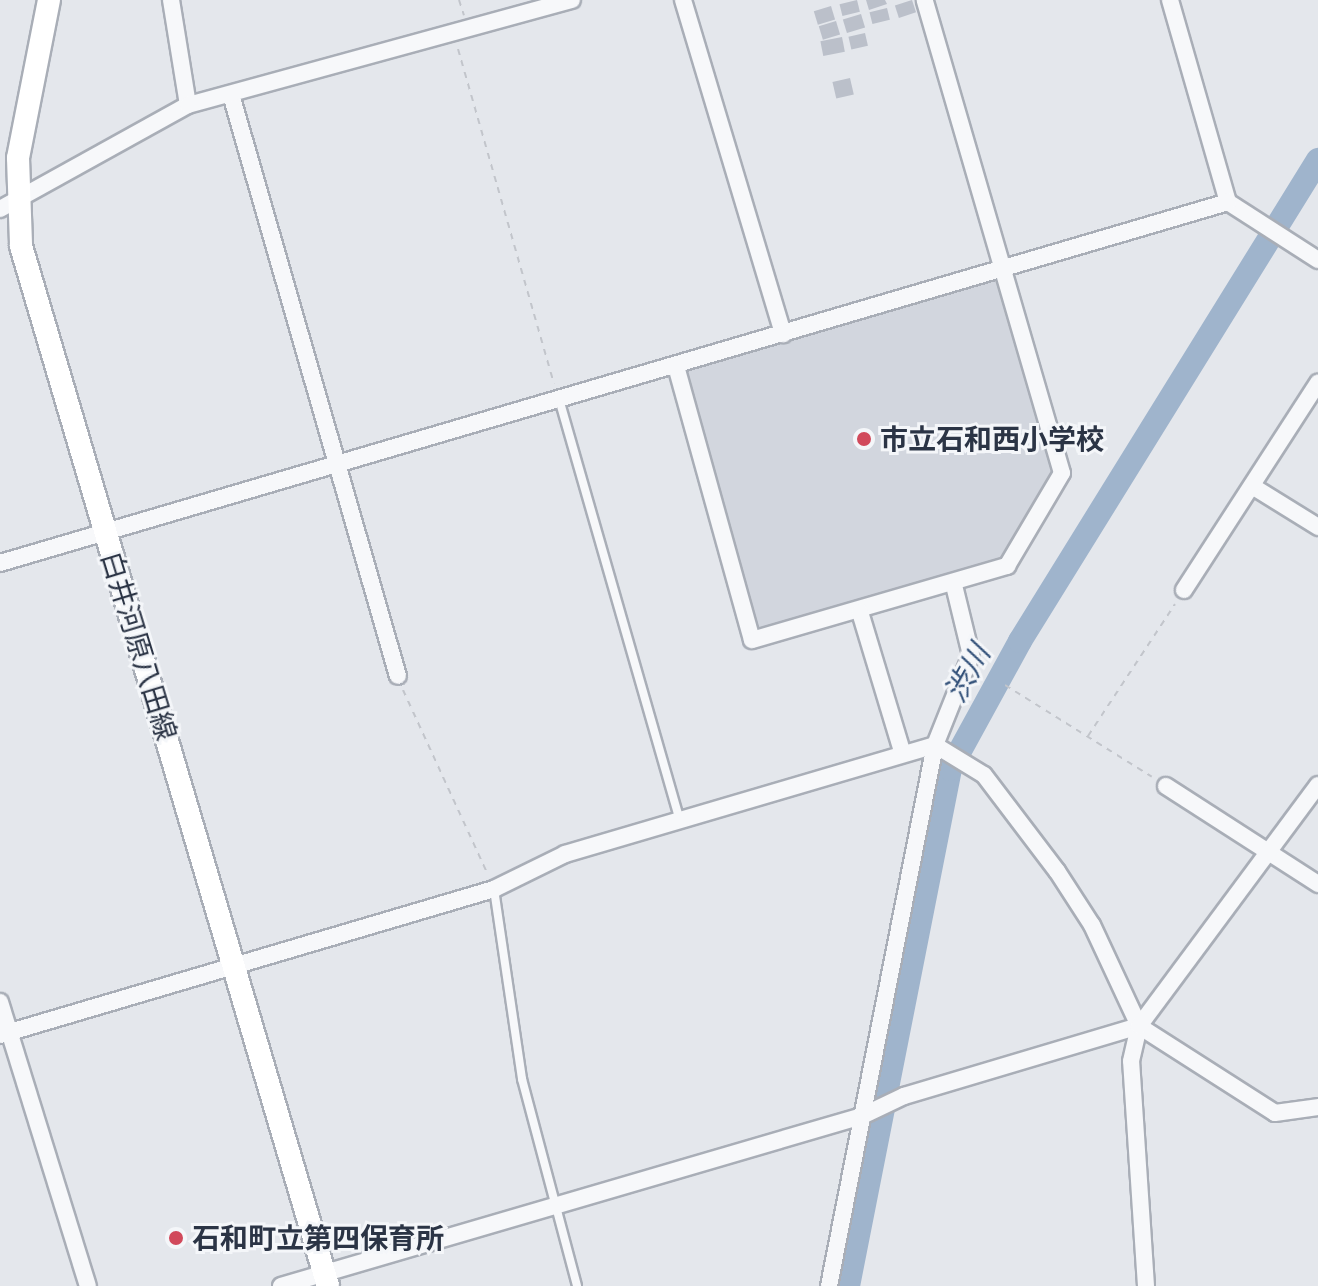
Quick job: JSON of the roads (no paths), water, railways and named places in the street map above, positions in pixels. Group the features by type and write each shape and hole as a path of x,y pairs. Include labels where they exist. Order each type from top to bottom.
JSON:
{"main road":[{"name":"白井河原八田線","path":"49,0 8,205 327,1280"}],"street":[{"path":"171,0 188,105"},
{"path":"8,205 188,105 232,98 572,0"},
{"path":"683,0 783,334"},
{"path":"676,366 752,640 954,585 1007,566 1062,473 925,0"},
{"path":"1170,0 1228,202 1318,260"},
{"path":"232,98 398,676"},
{"path":"0,563 1228,202"},
{"path":"1184,590 1318,383"},
{"path":"1252,486 1318,527"},
{"path":"829,1286 940,749 971,655 954,585"},
{"path":"860,612 903,754"},
{"path":"4,1033 234,968 494,889 565,854 679,818 903,754 940,749 972,771 984,775 1074,898 1139,1026 1275,1113 1318,1107"},
{"path":"1146,1286 1131,1061 1139,1026 1270,854 1318,785"},
{"path":"1166,786 1318,884"},
{"path":"0,1002 4,1033 88,1286"},
{"path":"281,1286 327,1280 867,1111 904,1096 1139,1026"}],"lane":[{"path":"558,398 679,818"},
{"path":"494,889 522,1079 554,1209 577,1286"}],"waterway":[{"name":"渋川","path":"848,1286 950,769 1020,641 1318,160"}],"place":[{"name":"市立石和西小学校","path":"864,439"},
{"name":"石和町立第四保育所","path":"176,1238"}]}
